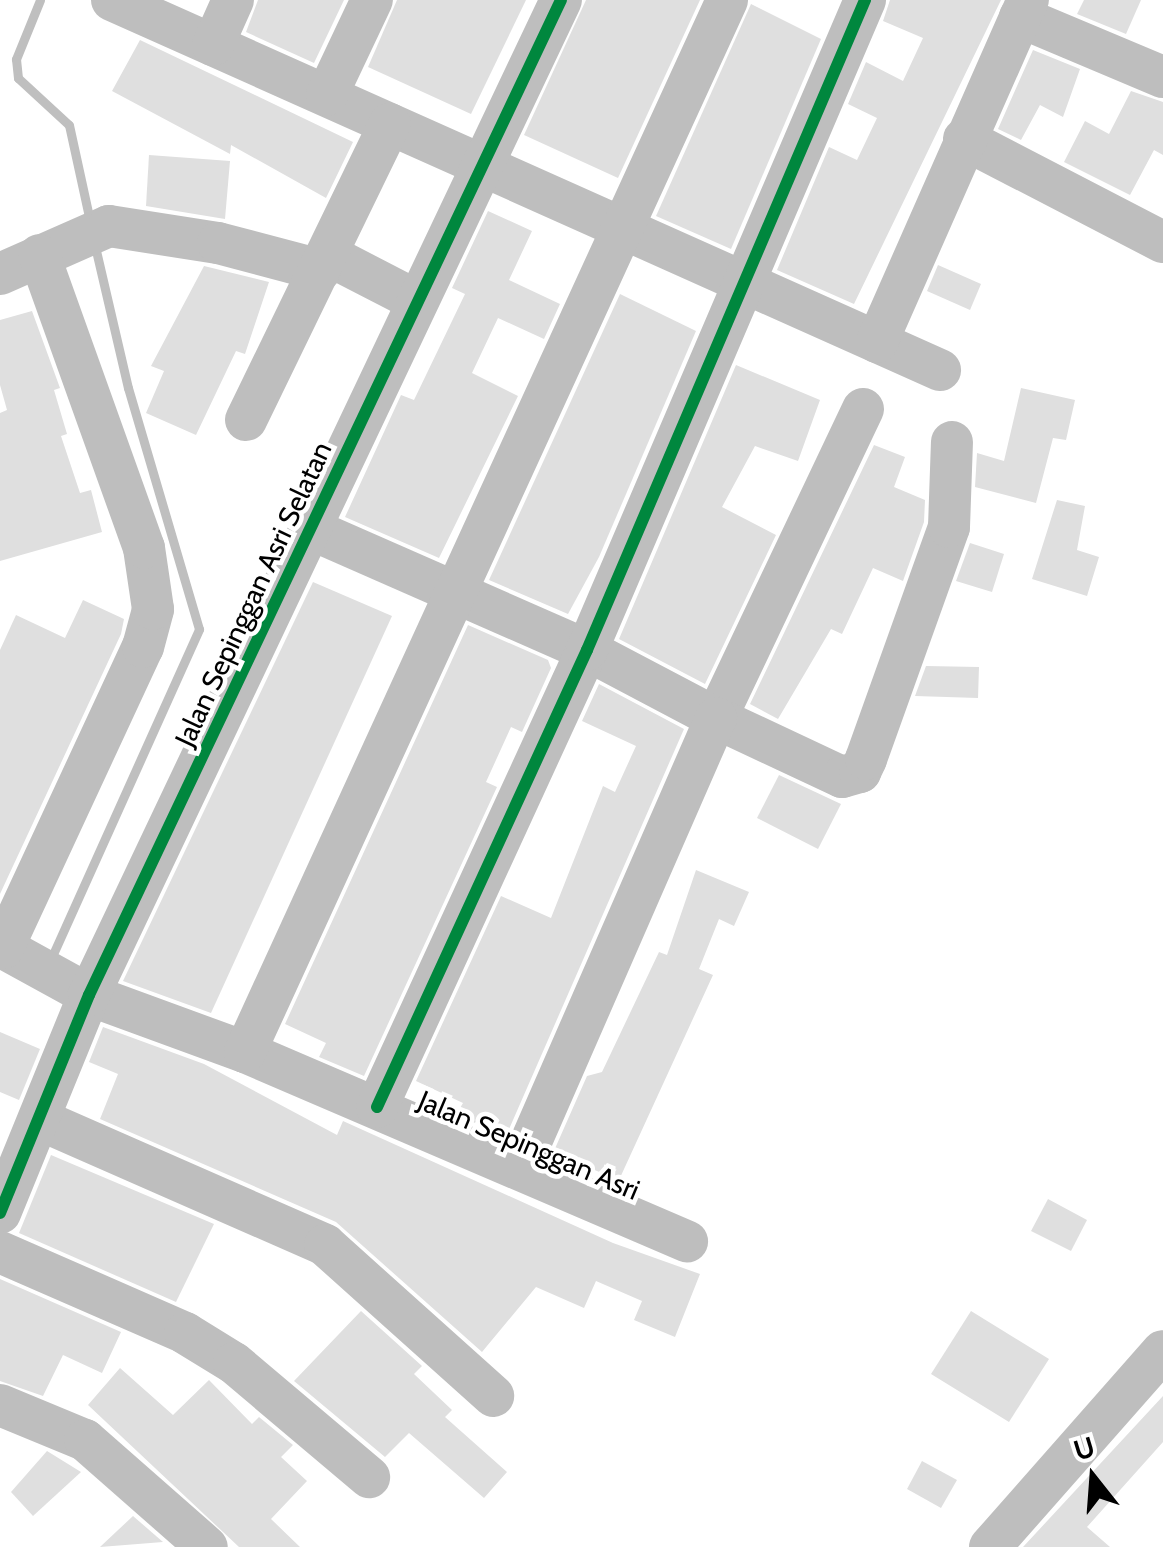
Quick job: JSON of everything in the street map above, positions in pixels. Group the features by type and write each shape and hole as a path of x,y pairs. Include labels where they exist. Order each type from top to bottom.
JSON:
{"street":[{"path":"112,0 479,165 623,224 746,286 940,370"},
{"path":"213,44 232,0"},
{"path":"327,95 372,0"},
{"name":"Jalan Sepinggan Asri Selatan","path":"0,1214 42,1121 81,991 313,530 479,165 561,0"},
{"path":"246,1052 452,592 728,0"},
{"path":"377,1107 587,650 866,0"},
{"path":"877,342 1024,8 1163,77"},
{"path":"246,420 390,124"},
{"path":"964,139 1163,242"},
{"path":"0,274 109,226 324,262 417,302"},
{"path":"5,948 143,647 153,609 144,548 39,255"},
{"path":"519,1169 716,718 863,409"},
{"path":"313,530 587,650 716,718 842,776 860,772 948,527 952,442"},
{"name":"Jalan Sepinggan Asri","path":"5,948 81,991 246,1052 687,1241"},
{"path":"42,1121 325,1245 493,1396"},
{"path":"0,1252 185,1333 234,1363 370,1477"},
{"path":"990,1547 1163,1351"},
{"path":"0,1404 86,1440 207,1547"}],"building":[{"path":"258,0 344,0 314,63 246,32"},
{"path":"397,0 526,0 471,114 368,67"},
{"path":"586,0 700,0 618,178 524,135"},
{"path":"890,0 1001,0 854,304 777,270 829,147 857,160 877,118 848,104 866,62 903,81 923,38 883,21"},
{"path":"1084,0 1141,0 1126,34 1077,14"},
{"path":"751,4 821,39 731,249 656,216"},
{"path":"140,40 353,142 326,198 231,145 230,154 112,91"},
{"path":"1033,50 1080,69 1063,117 1040,105 1021,140 998,129"},
{"path":"1131,91 1163,102 1163,155 1154,150 1130,195 1064,162 1085,121 1109,134"},
{"path":"149,155 230,161 225,219 146,206"},
{"path":"488,211 532,231 509,280 560,304 544,339 498,318 472,373 518,396 439,558 345,517 401,395 414,400 465,294 452,288"},
{"path":"938,265 981,284 970,310 927,291"},
{"path":"204,266 269,282 245,354 236,351 196,435 146,413 164,371 151,366"},
{"path":"620,294 696,331 599,557 568,614 489,580"},
{"path":"32,311 60,388 54,390 67,434 61,436 80,493 91,490 102,532 0,561 0,413 7,410 0,385 0,320"},
{"path":"736,365 820,400 798,461 755,446 722,507 776,535 705,684 619,639"},
{"path":"1021,388 1075,400 1066,440 1053,438 1036,503 975,487 977,453 1004,461"},
{"path":"874,445 905,457 894,487 925,500 924,522 903,581 873,568 842,634 831,629 778,719 750,704"},
{"path":"1057,500 1085,506 1077,550 1099,557 1087,596 1032,579"},
{"path":"970,543 1004,554 992,592 956,581"},
{"path":"313,582 392,616 211,1013 123,981"},
{"path":"83,600 124,619 121,634 0,894 0,650 16,615 65,638"},
{"path":"468,625 548,660 551,668 522,732 511,727 486,782 497,787 364,1076 319,1057 326,1043 285,1024"},
{"path":"926,666 979,667 978,698 915,696"},
{"path":"599,684 684,729 506,1136 456,1115 463,1103 416,1081 501,896 551,918 603,786 615,792 636,746 582,721"},
{"path":"779,775 841,804 818,849 757,818"},
{"path":"696,870 749,892 734,926 719,919 699,969 713,975 619,1180 553,1153 587,1076 602,1072 659,952 667,955"},
{"path":"103,1027 204,1064 337,1135 343,1121 613,1243 700,1274 675,1337 634,1320 642,1301 596,1281 584,1308 536,1287 482,1352 336,1222 100,1119 118,1074 89,1062"},
{"path":"0,1032 40,1049 19,1100 0,1092"},
{"path":"51,1155 214,1224 176,1302 19,1233"},
{"path":"1048,1199 1087,1220 1071,1251 1031,1231"},
{"path":"0,1279 121,1332 102,1373 63,1355 43,1396 0,1381"},
{"path":"361,1311 422,1366 414,1374 452,1410 445,1417 507,1472 484,1498 409,1433 385,1457 294,1381"},
{"path":"971,1311 1049,1359 1009,1422 931,1374"},
{"path":"120,1368 173,1415 209,1380 252,1424 259,1417 293,1445 281,1457 307,1481 271,1519 300,1547 239,1547 88,1405"},
{"path":"1163,1396 1163,1442 1087,1527 1110,1547 1023,1547"},
{"path":"47,1451 81,1472 33,1516 11,1492"},
{"path":"922,1461 957,1480 941,1508 907,1489"},
{"path":"133,1516 163,1542 100,1547"}],"waterway":[{"path":"40,0 16,59 18,78 69,125 90,221"},
{"path":"54,952 199,629 128,388 95,246"}],"cycle path":[{"path":"0,1213 89,995 561,0"},
{"path":"377,1107 587,650 865,0"}]}
